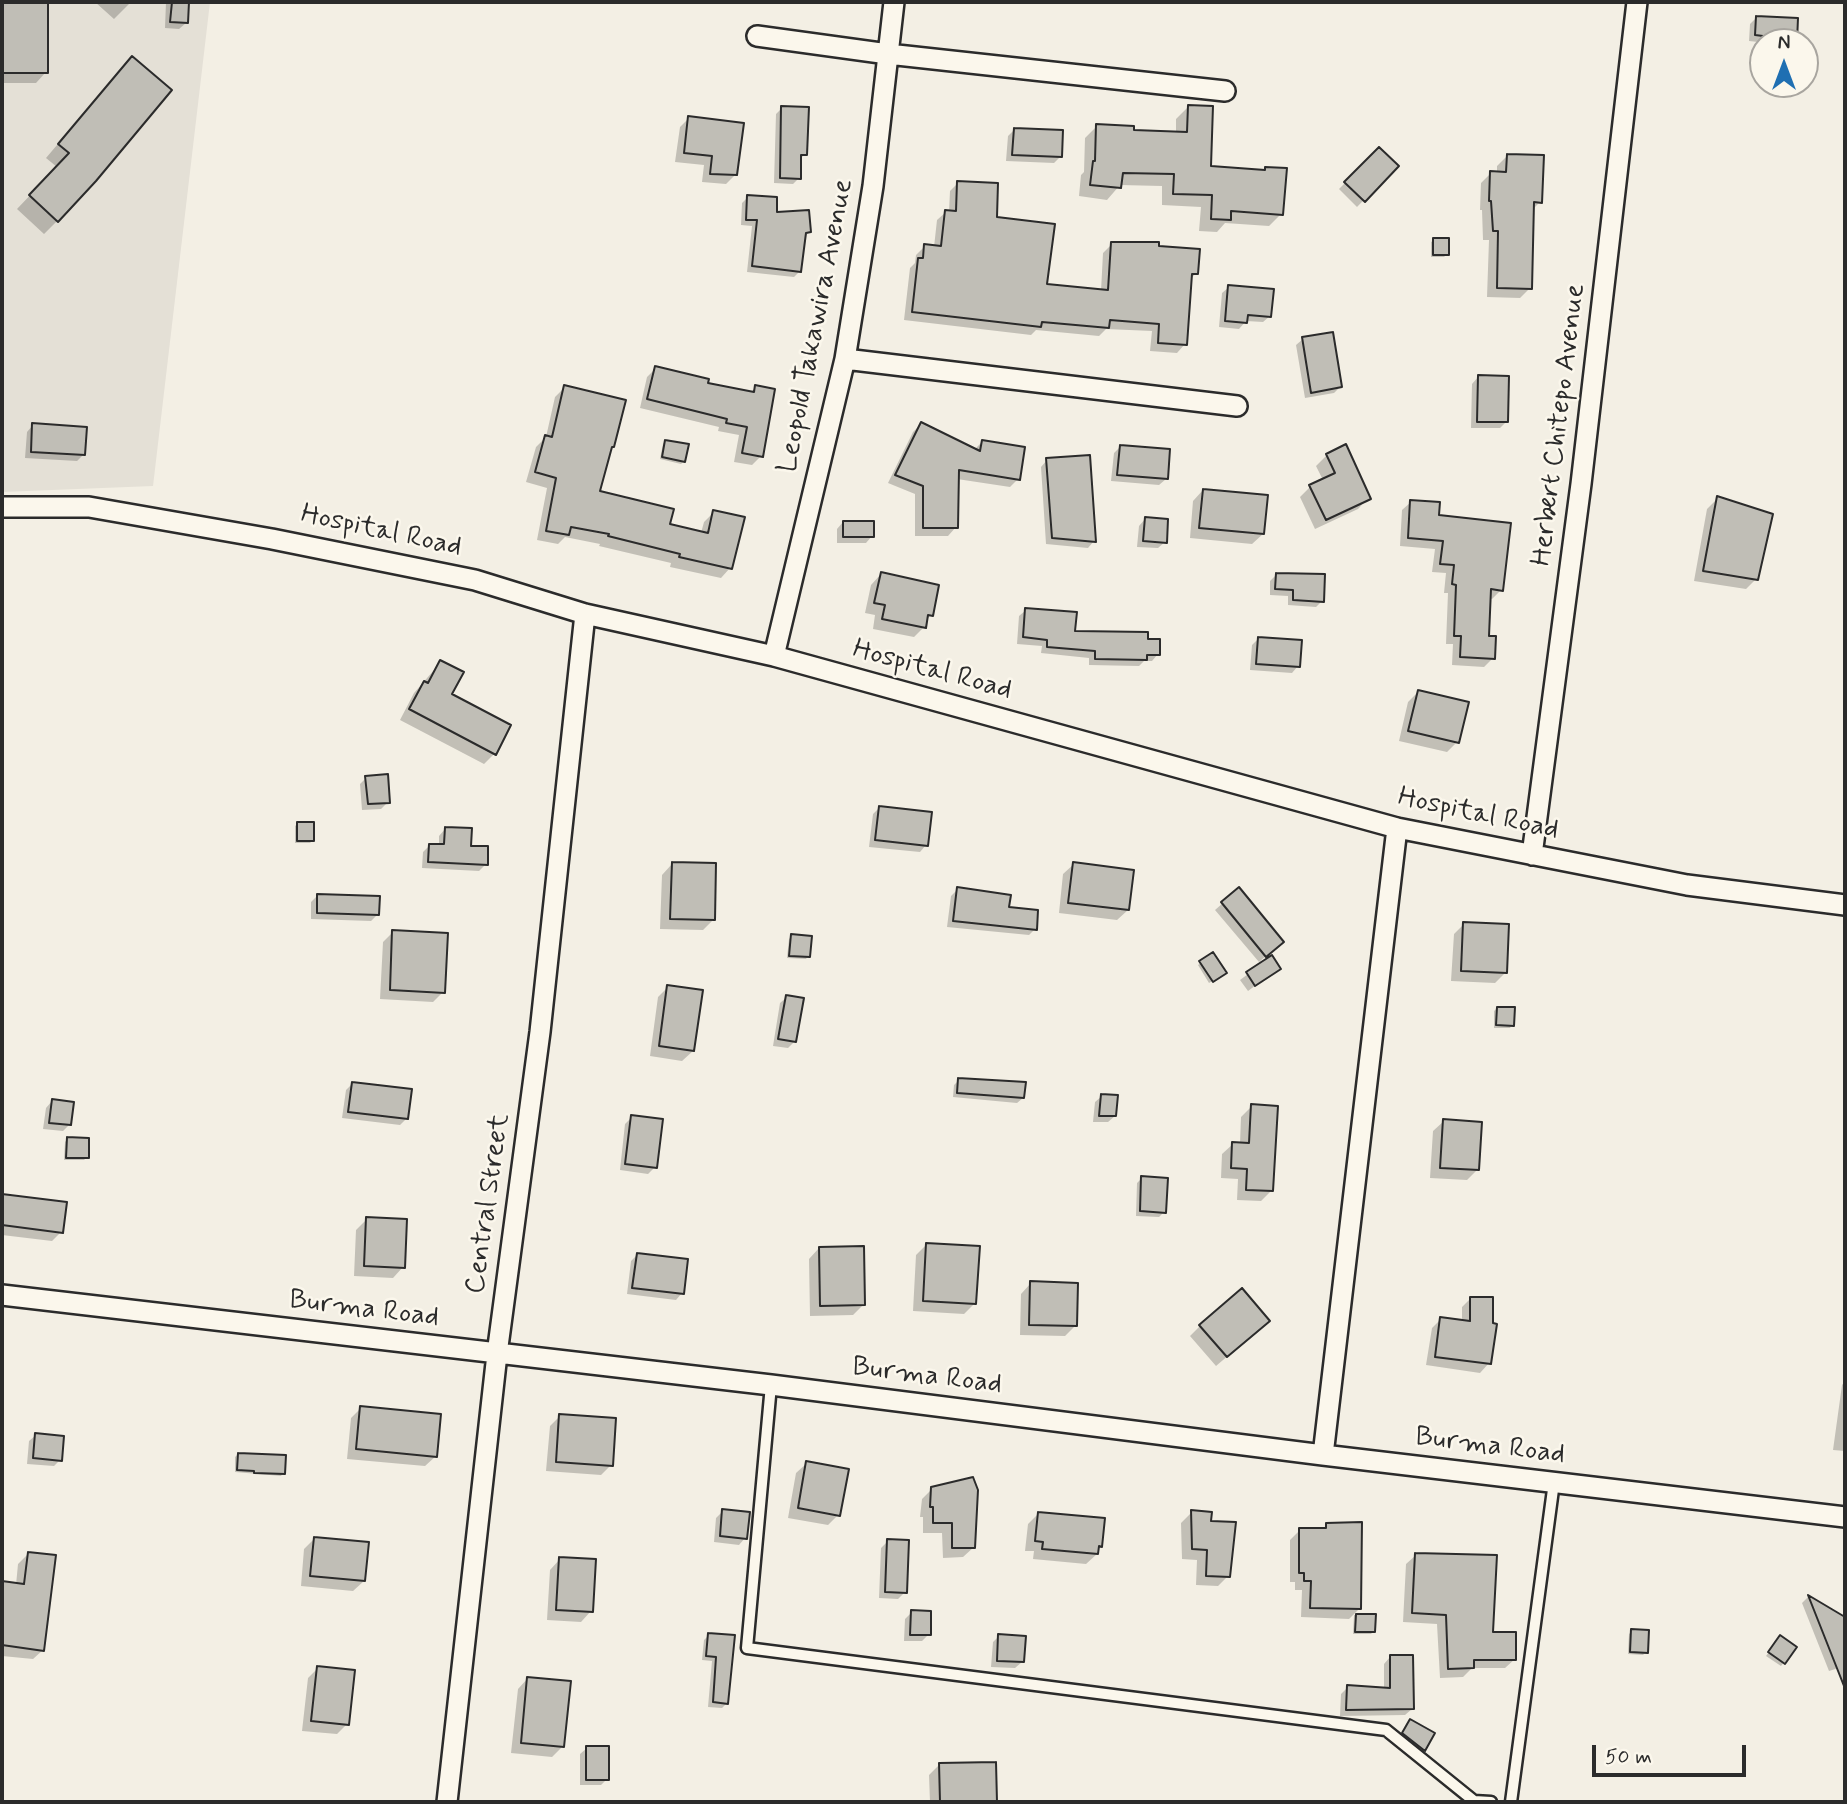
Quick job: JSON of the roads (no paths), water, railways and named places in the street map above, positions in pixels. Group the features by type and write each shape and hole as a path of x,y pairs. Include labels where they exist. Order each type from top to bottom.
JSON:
{"street":[{"name":"Leopold Takawira Avenue","path":"774,656 845,359 873,186 894,2"},
{"name":"Herbert Chitepo Avenue","path":"1532,855 1591,403 1637,2"},
{"path":"757,36 888,54 1225,91"},
{"path":"845,359 1237,406"},
{"name":"Hospital Road","path":"2,507 89,507 272,539 475,580 585,614 774,656 1396,828 1687,885 1845,905"},
{"name":"Central Street","path":"447,1802 497,1354 540,1032 585,614"},
{"path":"1323,1455 1396,828"},
{"name":"Burma Road","path":"2,1295 771,1385 1323,1455 1845,1517"}],"lane":[{"path":"771,1385 747,1648 1385,1730 1474,1801 1491,1802"},
{"path":"1510,1802 1554,1482"}]}
